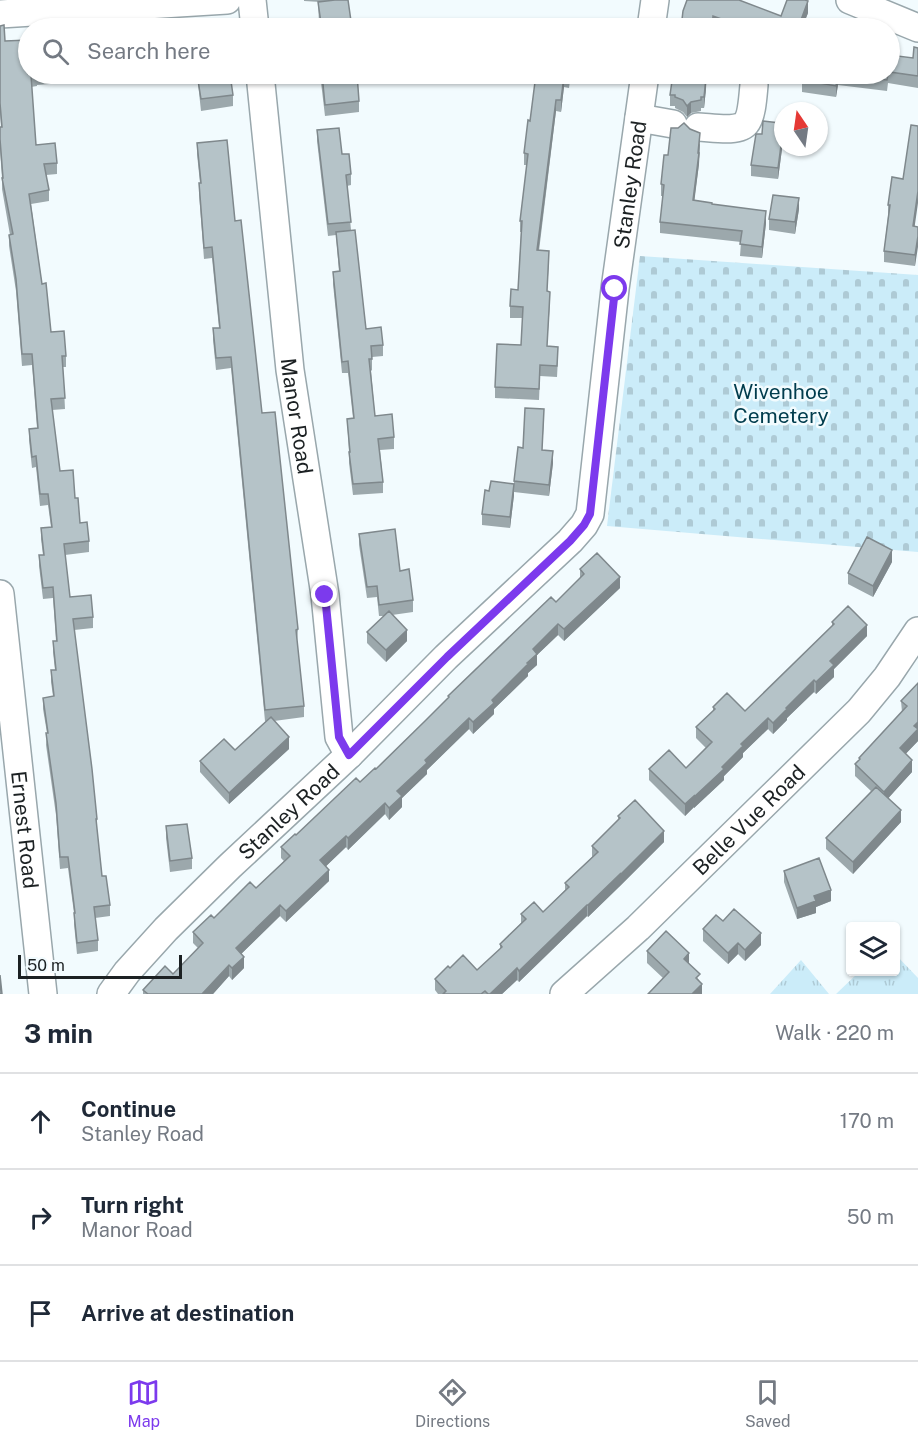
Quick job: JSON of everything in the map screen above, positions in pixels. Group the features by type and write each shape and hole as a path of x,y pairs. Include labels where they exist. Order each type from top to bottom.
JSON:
{"street":[{"path":"0,14 227,0"},
{"path":"252,0 254,18"},
{"path":"652,18 655,0"},
{"path":"850,0 894,18"},
{"path":"900,21 918,28"},
{"name":"Manor Road","path":"261,84 290,369 325,595 339,737 349,755"},
{"name":"Stanley Road","path":"111,994 127,972 166,929 349,755 584,525 590,514 614,300 644,84"},
{"path":"639,118 686,125 733,129 742,127 747,123 754,85"},
{"name":"Ernest Road","path":"0,594 28,952 44,994"},
{"name":"Belle Vue Road","path":"564,994 638,928 859,711 887,677 918,632"}],"green space":[{"name":"Wivenhoe Cemetery","path":"640,256 918,275 918,552 607,526"},
{"path":"900,959 918,978 918,994 836,994 855,976 900,976"},
{"path":"801,960 829,994 770,994"}],"building":[{"path":"348,0 351,18 320,18 318,2"},
{"path":"687,0 739,0 781,16 787,0 808,1 802,18 719,18 713,16 713,18 682,18"},
{"path":"4,25 5,41 18,40 18,84 32,84 36,145 55,143 57,163 44,164 49,190 29,194 42,284 46,283 51,332 64,331 66,356 62,356 65,398 51,399 60,471 73,470 80,523 87,522 89,541 64,544 70,597 91,595 93,617 73,619 92,769 102,876 106,876 110,905 94,907 98,940 77,943 68,857 60,857 43,698 54,696 51,670 56,670 53,641 57,641 53,587 43,588 39,555 44,555 41,528 52,527 48,494 40,494 36,456 32,457 29,429 38,428 32,354 22,354 16,279 9,235 13,234 2,178 0,26"},
{"path":"914,47 918,48 918,76 900,73 900,56 913,58"},
{"path":"199,84 231,84 233,95 201,99"},
{"path":"323,84 358,84 359,101 325,105"},
{"path":"535,84 563,84 561,100 556,100 537,250 549,251 547,291 550,292 547,346 558,347 557,366 540,365 539,389 495,387 497,344 521,345 523,307 510,306 511,289 518,290 522,221 520,221 528,154 524,153 528,120 530,121"},
{"path":"672,84 705,84 704,97 687,106 683,100 670,95"},
{"path":"763,121 774,122 774,156 780,156 778,168 751,165 756,134 762,134"},
{"path":"684,123 690,129 700,133 693,200 766,211 762,247 740,244 742,231 660,222 664,155 668,155 671,128 678,128"},
{"path":"911,125 918,126 918,191 913,226 918,227 915,255 884,251 892,177 903,179"},
{"path":"339,128 342,154 349,154 351,174 346,175 351,222 328,224 317,130"},
{"path":"227,140 235,221 241,220 262,413 275,412 304,706 265,710 231,357 216,358 213,328 220,328 212,247 204,248 199,183 201,183 197,143"},
{"path":"773,195 799,198 795,222 769,219"},
{"path":"355,230 366,329 381,327 383,345 371,346 372,359 369,359 375,416 392,414 394,437 378,439 383,482 353,484 347,419 354,418 348,361 342,362 333,272 340,271 336,232"},
{"path":"525,408 544,409 542,450 553,451 549,485 514,481 518,447 523,448"},
{"path":"491,481 514,484 510,517 482,514 485,490 489,491"},
{"path":"395,529 400,571 409,569 413,600 379,605 377,586 367,587 359,534"},
{"path":"867,537 892,550 873,586 848,573"},
{"path":"597,553 620,577 564,629 558,624 533,649 537,654 492,700 494,703 473,722 469,718 425,760 427,763 397,791 402,796 389,808 385,803 348,838 346,836 320,860 329,870 286,911 280,905 236,948 244,957 232,968 229,965 202,994 148,994 143,990 165,966 173,974 203,943 193,932 211,915 214,918 250,882 256,888 290,856 281,847 356,778 360,782 376,769 551,597 556,602 584,574 580,569"},
{"path":"848,606 867,625 830,661 834,665 816,682 814,680 773,723 768,718 741,744 743,746 722,767 724,769 694,797 685,804 649,769 669,750 686,768 712,742 696,727 715,709 713,707 727,693 745,711 834,624 832,622"},
{"path":"389,611 407,630 386,650 367,632"},
{"path":"918,683 918,722 914,726 918,729 900,748 912,760 884,792 855,764 907,706 901,701"},
{"path":"271,717 289,737 229,793 200,761 224,739 235,750"},
{"path":"876,787 901,810 853,862 826,838"},
{"path":"635,800 664,831 519,971 517,968 490,994 485,991 481,994 443,994 446,991 435,979 463,955 477,970 502,947 500,944 526,919 521,914 534,902 543,912 569,887 565,883 598,852 592,846"},
{"path":"187,824 192,858 170,861 166,826"},
{"path":"819,858 831,890 814,896 816,901 797,908 784,871"},
{"path":"734,909 761,933 745,950 738,943 728,953 703,929 716,915 723,921"},
{"path":"666,931 689,953 684,959 700,974 696,978 702,984 692,994 648,994 669,972 647,951"}],"route":[{"path":"325,595 339,737 349,755 584,525 590,514 615,289"}]}
